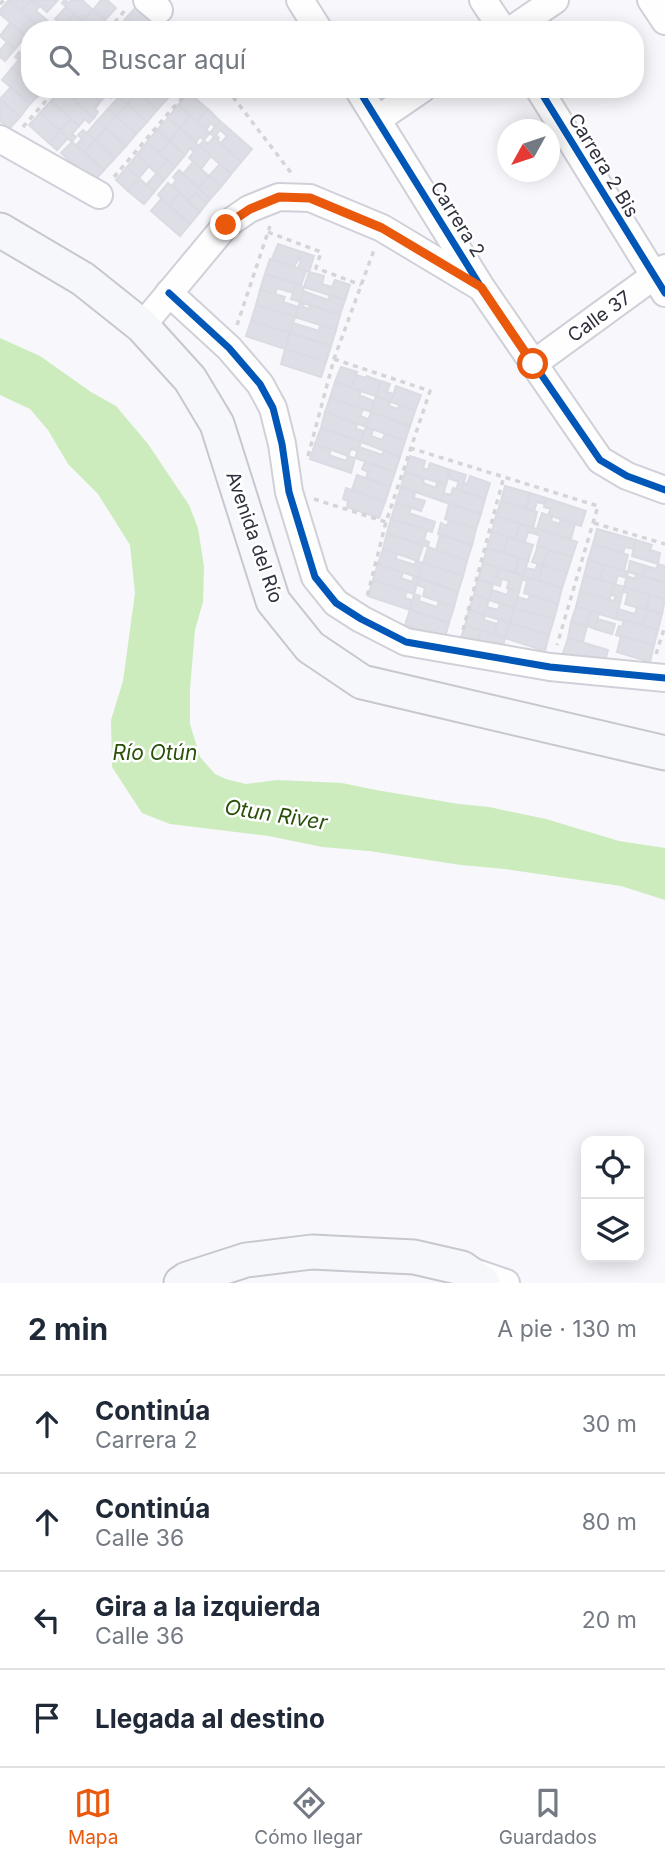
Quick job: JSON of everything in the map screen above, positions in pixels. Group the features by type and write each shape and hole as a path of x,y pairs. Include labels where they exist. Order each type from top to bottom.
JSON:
{"main road":[{"name":"Avenida del Río","path":"0,230 83,279 142,326 190,379 216,424 273,601 310,647 362,682 665,753"},
{"path":"184,1282 246,1260 312,1252 414,1257 473,1275"}],"street":[{"path":"300,0 314,21"},
{"path":"484,0 497,21"},
{"path":"525,21 555,0"},
{"path":"651,0 665,21"},
{"name":"Carrera 2","path":"364,98 481,287 600,460 627,476 665,490"},
{"path":"378,119 409,98"},
{"name":"Carrera 2 Bis","path":"545,98 661,279"},
{"path":"4,141 99,195"},
{"path":"142,326 226,225 250,209 279,197 310,198 382,228 481,287"},
{"name":"Calle 37","path":"533,364 661,279"},
{"path":"169,293 229,348 260,384 273,408 282,444 289,492 315,577 336,603 407,642 550,667 657,677"},
{"path":"473,1275 506,1283"}],"path":[{"path":"0,4 4,0"},
{"path":"116,21 135,0"},
{"path":"4,141 47,98"},
{"path":"99,195 182,98"},
{"path":"234,98 310,198"},
{"path":"229,348 279,197"},
{"path":"305,466 334,359 382,228"},
{"path":"268,232 321,252 316,268 360,285"},
{"path":"334,359 430,391 386,522 361,619"},
{"path":"410,448 598,506 550,667"},
{"path":"457,652 504,476"},
{"path":"310,497 386,522"},
{"path":"594,523 665,544"},
{"path":"657,677 665,626"}],"water":[{"name":"Río Otún","path":"0,338 40,356 116,406 148,444 189,505 198,528 204,567 203,602 195,630 190,724 200,757 215,774 246,784 277,780 342,783 489,807 546,819 619,841 665,848 665,900 621,886 170,824 142,813 112,767 111,720 123,681 135,593 130,545 98,494 68,464 48,430 30,409 0,395"}],"building":[{"path":"9,0 31,0 21,11"},
{"path":"9,0 33,21 21,21 21,32 0,14 0,10"},
{"path":"31,0 40,6 36,11 47,20 32,21 21,11"},
{"path":"33,0 58,0 47,12"},
{"path":"65,0 69,3 71,0 82,0 93,10 82,21 62,3"},
{"path":"101,0 107,0 116,8 105,20 93,10"},
{"path":"137,6 153,20 131,21 127,17"},
{"path":"66,7 74,14 69,21 55,19"},
{"path":"93,10 105,20 104,21 82,21"},
{"path":"74,14 82,21 69,21"},
{"path":"10,23 21,32 21,42 15,49 0,36"},
{"path":"7,42 15,49 5,61 0,57 0,50"},
{"path":"19,52 21,54 21,75 12,68 19,60 15,57"},
{"path":"12,68 21,76 21,96 2,80"},
{"path":"11,87 30,104 20,117 0,99"},
{"path":"23,98 36,98 30,104"},
{"path":"54,98 72,98 94,118 89,123 85,119 79,126 51,101"},
{"path":"95,98 100,102 95,109 98,112 94,118 74,100"},
{"path":"118,98 127,104 116,116 108,109"},
{"path":"120,98 132,98 127,104"},
{"path":"132,98 144,98 157,110 147,122 127,104"},
{"path":"144,98 168,98 157,110"},
{"path":"184,98 195,98 208,109 197,122 178,105"},
{"path":"0,99 20,117 9,129 0,121"},
{"path":"51,101 71,119 60,131 40,113"},
{"path":"127,104 147,122 136,134 116,116"},
{"path":"178,105 190,116 180,128 168,118"},
{"path":"108,109 116,116 105,128 97,121"},
{"path":"208,109 220,121 215,127 211,123 206,130 197,122"},
{"path":"40,113 60,131 49,143 29,125"},
{"path":"116,116 136,134 126,146 106,128"},
{"path":"190,116 210,133 204,140 200,137 196,142 180,128"},
{"path":"168,118 180,128 170,141 157,130"},
{"path":"71,119 79,126 72,134 76,137 72,142 60,131"},
{"path":"97,121 106,128 95,140 87,133"},
{"path":"220,121 252,149 241,162 221,143 227,136 220,130 216,135 219,138 217,140 210,133"},
{"path":"106,128 126,146 115,158 95,140"},
{"path":"180,128 199,146 194,152 190,148 185,155 170,141"},
{"path":"83,130 95,140 84,152 76,145 82,139 78,135"},
{"path":"157,130 170,141 159,153 147,142"},
{"path":"60,131 68,138 57,150 49,143"},
{"path":"214,137 241,162 231,174 199,146 204,140 208,144"},
{"path":"95,140 115,158 104,170 84,152"},
{"path":"170,141 185,155 175,167 159,153"},
{"path":"72,142 104,170 93,182 61,153"},
{"path":"147,142 167,160 156,173 137,155"},
{"path":"199,146 211,156 201,169 189,158"},
{"path":"137,155 149,166 139,178 127,167"},
{"path":"167,160 175,167 164,180 156,173"},
{"path":"193,162 209,176 198,188 183,174"},
{"path":"220,164 231,174 221,187 209,176"},
{"path":"127,167 139,178 128,191 116,180"},
{"path":"179,170 210,199 207,203 195,193 188,201 172,186 176,180 173,177"},
{"path":"157,173 164,180 154,192 146,185"},
{"path":"209,176 221,187 210,199 198,188"},
{"path":"139,178 154,192 144,204 128,191"},
{"path":"168,183 180,193 169,206 158,195"},
{"path":"180,193 200,212 190,224 169,206"},
{"path":"195,193 207,203 200,212 188,201"},
{"path":"161,199 190,224 180,236 151,211"},
{"path":"278,244 302,252 294,267 272,259"},
{"path":"302,252 314,256 309,272 298,268"},
{"path":"270,259 306,271 301,285 265,274"},
{"path":"309,272 324,276 322,284 332,287 335,280 350,285 345,300 304,287"},
{"path":"265,274 296,284 293,293 277,288 275,294 260,290"},
{"path":"296,284 304,287 300,302 291,299"},
{"path":"260,290 285,297 283,302 298,307 295,317 256,305"},
{"path":"303,291 328,300 330,295 345,300 340,315 300,302"},
{"path":"300,302 304,303 303,307 309,309 310,305 340,315 336,330 295,317"},
{"path":"256,305 295,317 290,333 251,321"},
{"path":"251,321 290,333 285,349 246,336"},
{"path":"293,323 319,331 320,325 336,330 331,346 290,333"},
{"path":"290,333 331,346 326,362 285,349"},
{"path":"285,349 326,362 321,377 281,364"},
{"path":"341,367 357,372 351,388 335,382"},
{"path":"356,375 380,381 376,396 351,388"},
{"path":"381,381 390,384 387,392 393,394 391,402 376,396"},
{"path":"335,382 361,391 359,395 374,401 371,412 330,398"},
{"path":"396,386 421,395 415,411 391,402"},
{"path":"376,396 390,402 389,406 398,409 399,405 415,411 410,426 371,412"},
{"path":"330,398 363,409 360,416 368,419 366,427 325,412"},
{"path":"325,412 357,424 356,429 364,431 361,442 321,428"},
{"path":"371,412 410,426 405,441 366,427"},
{"path":"366,427 373,430 371,436 382,440 385,434 405,441 400,457 361,442"},
{"path":"321,428 361,442 358,451 351,449 348,456 315,444"},
{"path":"315,444 331,450 329,455 346,461 348,456 355,458 351,473 310,459"},
{"path":"359,447 382,455 384,451 400,457 395,472 355,458"},
{"path":"410,456 425,461 423,468 428,470 430,463 450,470 446,485 405,472"},
{"path":"365,462 395,472 390,487 366,478 368,472 362,469"},
{"path":"450,470 466,475 461,491 456,489 459,482 448,478"},
{"path":"405,472 424,478 423,483 436,488 437,482 446,485 441,501 401,487"},
{"path":"357,475 390,487 385,502 352,490"},
{"path":"470,476 490,483 485,499 461,491 463,483 467,484"},
{"path":"505,486 530,493 526,508 501,501"},
{"path":"401,487 415,492 414,498 425,501 421,511 396,503"},
{"path":"346,488 385,502 379,518 347,507 348,501 343,499"},
{"path":"453,488 485,499 481,514 441,501 443,493 451,495"},
{"path":"530,493 546,498 545,504 537,502 534,511 526,508"},
{"path":"546,498 586,511 581,526 548,515 551,509 544,507"},
{"path":"501,501 537,512 533,528 496,516"},
{"path":"396,503 411,508 409,513 435,522 432,532 391,519"},
{"path":"449,504 481,514 476,529 445,519"},
{"path":"542,513 559,524 561,520 575,524 571,539 537,529"},
{"path":"496,516 520,524 515,539 492,532"},
{"path":"391,519 427,530 424,540 429,542 428,547 387,533"},
{"path":"449,520 476,529 472,545 438,534 441,523 447,526"},
{"path":"520,524 537,529 536,534 528,532 525,542 515,539"},
{"path":"537,529 577,542 572,557 537,546 540,536 536,534"},
{"path":"597,529 636,540 634,549 625,547 623,553 593,544"},
{"path":"492,532 508,537 503,553 487,548"},
{"path":"387,533 423,546 418,561 383,549"},
{"path":"440,535 472,545 467,561 436,550"},
{"path":"508,537 533,545 528,561 503,553"},
{"path":"636,540 652,545 650,550 660,553 658,564 632,556"},
{"path":"593,544 628,555 624,571 588,560"},
{"path":"538,546 548,549 543,565 532,562"},
{"path":"428,547 467,561 463,576 423,563"},
{"path":"487,548 519,558 515,573 483,563"},
{"path":"383,549 397,554 396,559 415,565 416,561 423,563 419,578 378,564"},
{"path":"548,550 572,557 567,573 543,565"},
{"path":"519,558 528,561 523,576 515,573"},
{"path":"588,560 604,565 600,580 584,576"},
{"path":"630,561 646,566 643,576 628,572"},
{"path":"423,563 463,576 458,592 419,578"},
{"path":"483,563 499,568 496,577 502,578 500,586 478,579"},
{"path":"378,564 403,573 401,578 412,582 414,576 419,578 414,594 373,580"},
{"path":"538,564 543,565 538,581 523,576 526,568 535,570"},
{"path":"658,564 665,566 665,583 643,576 646,566 656,569"},
{"path":"543,565 567,573 562,588 538,581"},
{"path":"604,565 628,572 626,578 618,575 615,585 600,580"},
{"path":"499,568 523,576 519,592 507,588 509,581 496,577"},
{"path":"636,574 665,583 665,599 624,587 627,576 635,579"},
{"path":"523,576 562,588 558,604 524,593 527,581 522,579"},
{"path":"584,576 614,584 609,600 580,591"},
{"path":"419,578 458,592 454,607 423,596 425,588 417,585"},
{"path":"478,579 493,584 489,600 474,595"},
{"path":"373,580 407,591 405,598 412,600 410,610 368,596"},
{"path":"614,584 624,587 620,603 614,601 616,596 611,595"},
{"path":"624,587 650,595 646,610 625,604 628,593 623,592"},
{"path":"509,589 519,592 514,608 489,600 492,590 507,595"},
{"path":"580,591 620,603 616,619 576,607"},
{"path":"414,594 420,596 419,601 437,607 439,602 454,607 449,623 410,610"},
{"path":"474,595 489,600 484,615 469,610"},
{"path":"530,595 558,604 554,619 514,608 517,597 528,600"},
{"path":"650,595 665,599 662,614 646,610"},
{"path":"500,603 514,608 510,623 484,615 487,607 498,610"},
{"path":"576,607 591,611 587,626 571,622"},
{"path":"637,607 648,610 643,626 616,619 618,609 635,614"},
{"path":"514,608 554,619 549,635 510,623"},
{"path":"410,610 449,623 445,637 405,625"},
{"path":"469,610 485,615 484,620 497,624 494,635 465,626"},
{"path":"648,610 662,614 658,630 643,626"},
{"path":"591,611 599,613 595,629 587,626"},
{"path":"499,619 510,623 505,638 494,635"},
{"path":"597,619 615,624 612,634 595,629"},
{"path":"624,620 658,630 654,645 616,635"},
{"path":"571,622 587,626 583,642 568,638"},
{"path":"510,623 549,635 545,651 505,638"},
{"path":"465,626 481,630 476,646 460,641"},
{"path":"481,630 505,638 501,654 476,646"},
{"path":"621,636 654,645 650,662 617,652"},
{"path":"568,638 608,650 604,665 563,653"}],"cycle path":[{"path":"364,98 481,287 600,460 627,476 665,490"},
{"path":"545,98 665,293"},
{"path":"169,293 229,348 260,384 273,408 282,444 289,492 315,577 336,603 406,642 550,667 665,678"}],"route":[{"path":"226,225 250,209 279,197 310,198 382,228 481,287 533,364"}],"water label":[{"name":"Otun River","path":"276,815"}]}
